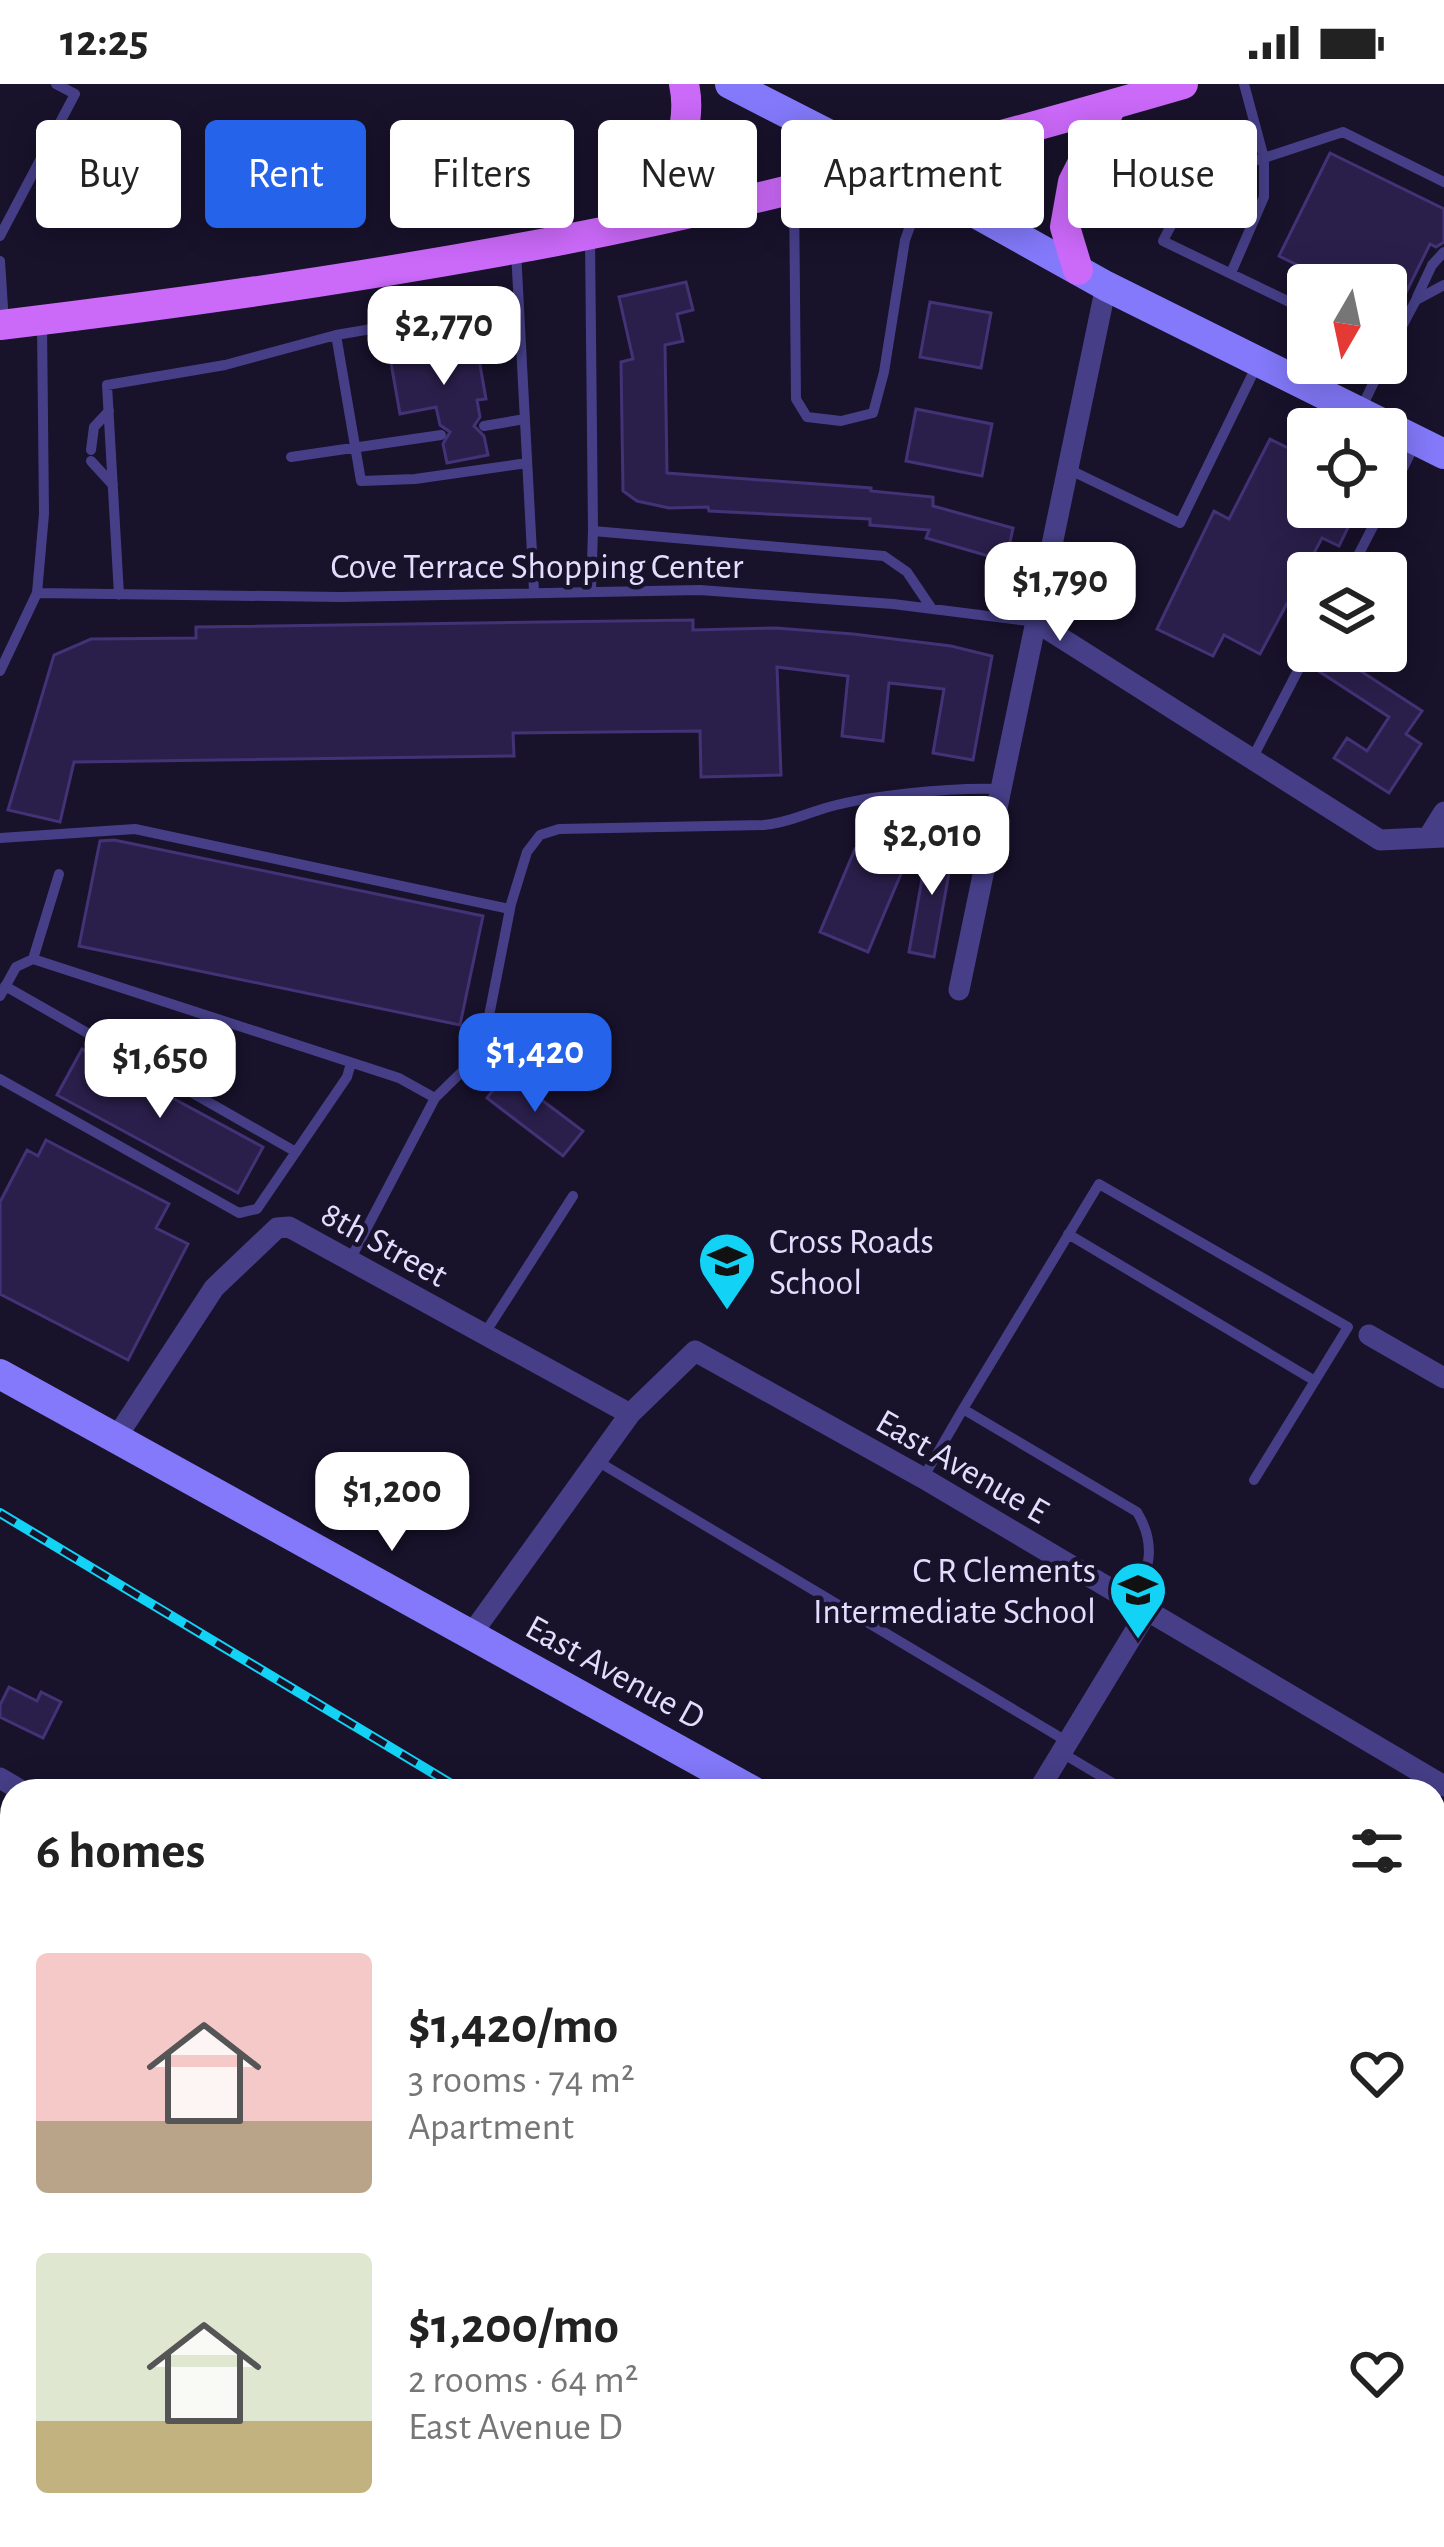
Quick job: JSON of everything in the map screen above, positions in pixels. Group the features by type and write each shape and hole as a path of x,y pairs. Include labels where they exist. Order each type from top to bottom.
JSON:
{"main road":[{"path":"684,84 685,120"},
{"path":"730,84 801,120"},
{"path":"1044,124 1183,84"},
{"path":"1078,270 1065,227 1072,182 1112,105"},
{"path":"2,325 252,293 615,228"},
{"path":"1003,228 1106,286 1351,408"},
{"name":"East Avenue D","path":"0,1374 731,1779"}],"street":[{"path":"959,990 1106,286"},
{"path":"1036,622 1379,840 1437,837 1444,812"},
{"name":"8th Street","path":"116,1438 214,1288 277,1228 290,1227 630,1414"},
{"path":"1369,1335 1444,1378"},
{"name":"East Avenue E","path":"630,1414 694,1351 923,1478 1432,1779"},
{"path":"470,1636 630,1414"},
{"path":"1045,1779 1141,1606"}],"lane":[{"path":"0,236 75,94 56,84"},
{"path":"1231,273 1264,197 1264,158 1244,84"},
{"path":"1287,301 1163,241 1196,177 1343,132 1444,182"},
{"path":"794,228 796,399 807,417 841,421 873,413 910,228"},
{"path":"590,234 591,590"},
{"path":"516,248 533,591"},
{"path":"1407,316 1439,249"},
{"path":"0,260 2,325"},
{"path":"1416,300 1444,285"},
{"path":"118,595 107,385 225,365 336,335 519,304"},
{"path":"0,671 37,593 44,514 42,320"},
{"path":"336,335 361,481 415,479 527,463"},
{"path":"1068,469 1180,523 1258,362"},
{"path":"109,411 94,427 91,456 112,485"},
{"path":"484,426 525,418"},
{"path":"290,457 441,435"},
{"path":"1407,476 1430,447"},
{"path":"593,531 884,556 907,572 932,609"},
{"name":"Cove Terrace Shopping Center","path":"37,593 340,596 700,590 1036,622"},
{"path":"1252,759 1297,672"},
{"path":"349,1262 435,1098 475,1059 487,1026 510,909 527,852 540,835 559,829 764,825 793,822 820,809 921,793 1001,789"},
{"path":"0,838 135,830 510,909"},
{"path":"33,959 59,874"},
{"path":"296,1152 3,991 16,967 33,959 399,1078 435,1098"},
{"path":"0,1079 239,1213 257,1209 347,1077 351,1063"},
{"path":"923,1478 1099,1184 1348,1327 1254,1480"},
{"path":"483,1335 573,1196"},
{"path":"1068,1234 1315,1382"},
{"path":"963,1409 1137,1512 1146,1526 1151,1557 1141,1606"},
{"path":"597,1461 1065,1747 1109,1779"}],"building":[{"path":"1330,153 1444,209 1444,242 1436,247 1430,244 1407,291 1407,264 1295,264 1279,256"},
{"path":"686,282 693,310 677,314 683,341 665,345 667,473 933,497 933,506 1013,528 1006,561 926,538 929,530 870,525 870,519 669,508 637,501 623,491 621,362 633,359 619,297"},
{"path":"930,302 991,313 981,368 920,357"},
{"path":"474,331 486,399 477,400 480,417 474,426 484,436 488,455 447,463 443,444 450,432 440,425 436,407 400,414 388,346"},
{"path":"916,409 992,424 982,476 906,461"},
{"path":"1270,439 1287,448 1287,528 1348,528 1339,546 1322,538 1315,552 1287,552 1287,603 1260,654 1224,635 1213,656 1157,629 1214,511 1229,519"},
{"path":"693,620 693,630 776,628 853,634 992,656 973,760 933,753 944,689 889,683 883,741 842,736 848,676 777,667 781,775 701,777 700,731 513,733 514,756 74,762 60,822 8,810 54,655 91,639 196,638 196,627"},
{"path":"1320,672 1362,672 1422,711 1406,734 1421,744 1389,793 1334,758 1347,738 1367,751 1389,717"},
{"path":"114,840 483,916 460,1025 79,946 100,841"},
{"path":"929,840 954,845 934,957 909,952"},
{"path":"855,849 903,869 868,952 820,932"},
{"path":"82,1049 263,1147 238,1193 57,1095"},
{"path":"506,1073 583,1131 563,1156 487,1098"},
{"path":"46,1140 169,1204 156,1228 188,1244 128,1360 0,1294 0,1202 27,1150 38,1156"},
{"path":"9,1687 37,1701 41,1692 61,1702 43,1738 0,1717"}],"railway":[{"path":"0,1513 443,1779"}],"place":[{"name":"Cross Roads School","path":"727,1312"},
{"name":"C R Clements Intermediate School","path":"1138,1641"}]}
